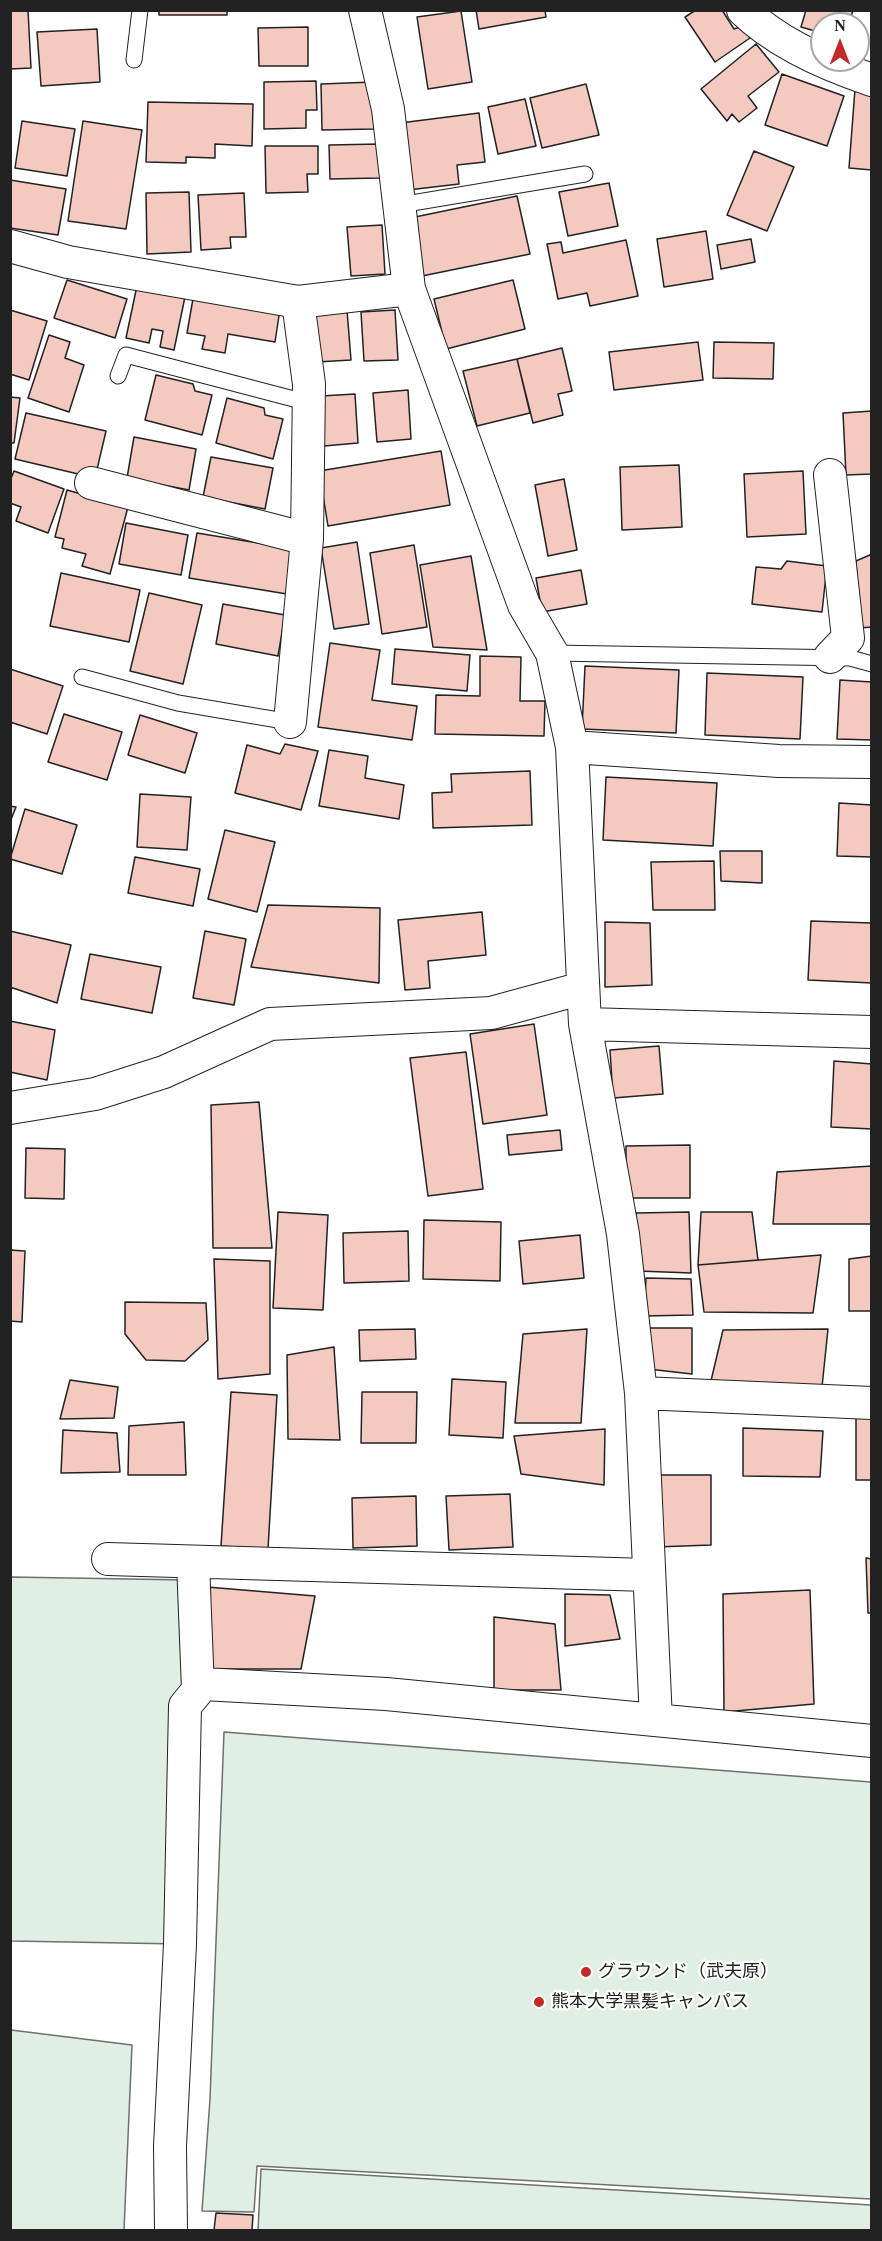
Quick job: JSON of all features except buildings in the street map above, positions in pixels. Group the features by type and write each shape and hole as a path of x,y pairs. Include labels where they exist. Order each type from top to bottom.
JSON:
{"street":[{"path":"365,10 388,109 410,289 524,605 552,653 572,747 585,1024 623,1234 640,1393 656,1720"},
{"path":"743,10 760,27 812,55 872,80"},
{"path":"10,246 68,262 298,302 410,289"},
{"path":"290,722 307,539 309,403 298,302"},
{"path":"830,475 848,638 830,657"},
{"path":"91,483 307,539"},
{"path":"572,747 779,760 872,762"},
{"path":"10,1108 95,1094 164,1072 270,1024 491,1013 583,988"},
{"path":"585,1024 872,1032"},
{"path":"640,1393 872,1403"},
{"path":"108,1560 648,1575"},
{"path":"193,1562 198,1690"},
{"path":"171,2230 170,2146 180,1944 185,1706 203,1684 386,1694 872,1741"}],"lane":[{"path":"134,60 140,10"},
{"path":"400,205 585,174"},
{"path":"118,376 126,355 309,403"},
{"path":"552,653 850,657 872,664"},
{"path":"82,677 178,703 290,722"}],"green space":[{"path":"11,1577 188,1580 180,1944 11,1941"},
{"name":"熊本大学黒髪キャンパス","path":"224,1732 871,1782 871,2199 257,2166 254,2212 202,2211 210,2099"},
{"path":"11,2030 132,2045 124,2230 11,2230"},
{"path":"261,2169 871,2205 871,2230 258,2230"}],"place":[{"name":"グラウンド（武夫原）","path":"586,1972"},
{"name":"熊本大学黒髪キャンパス","path":"539,2002"}]}
